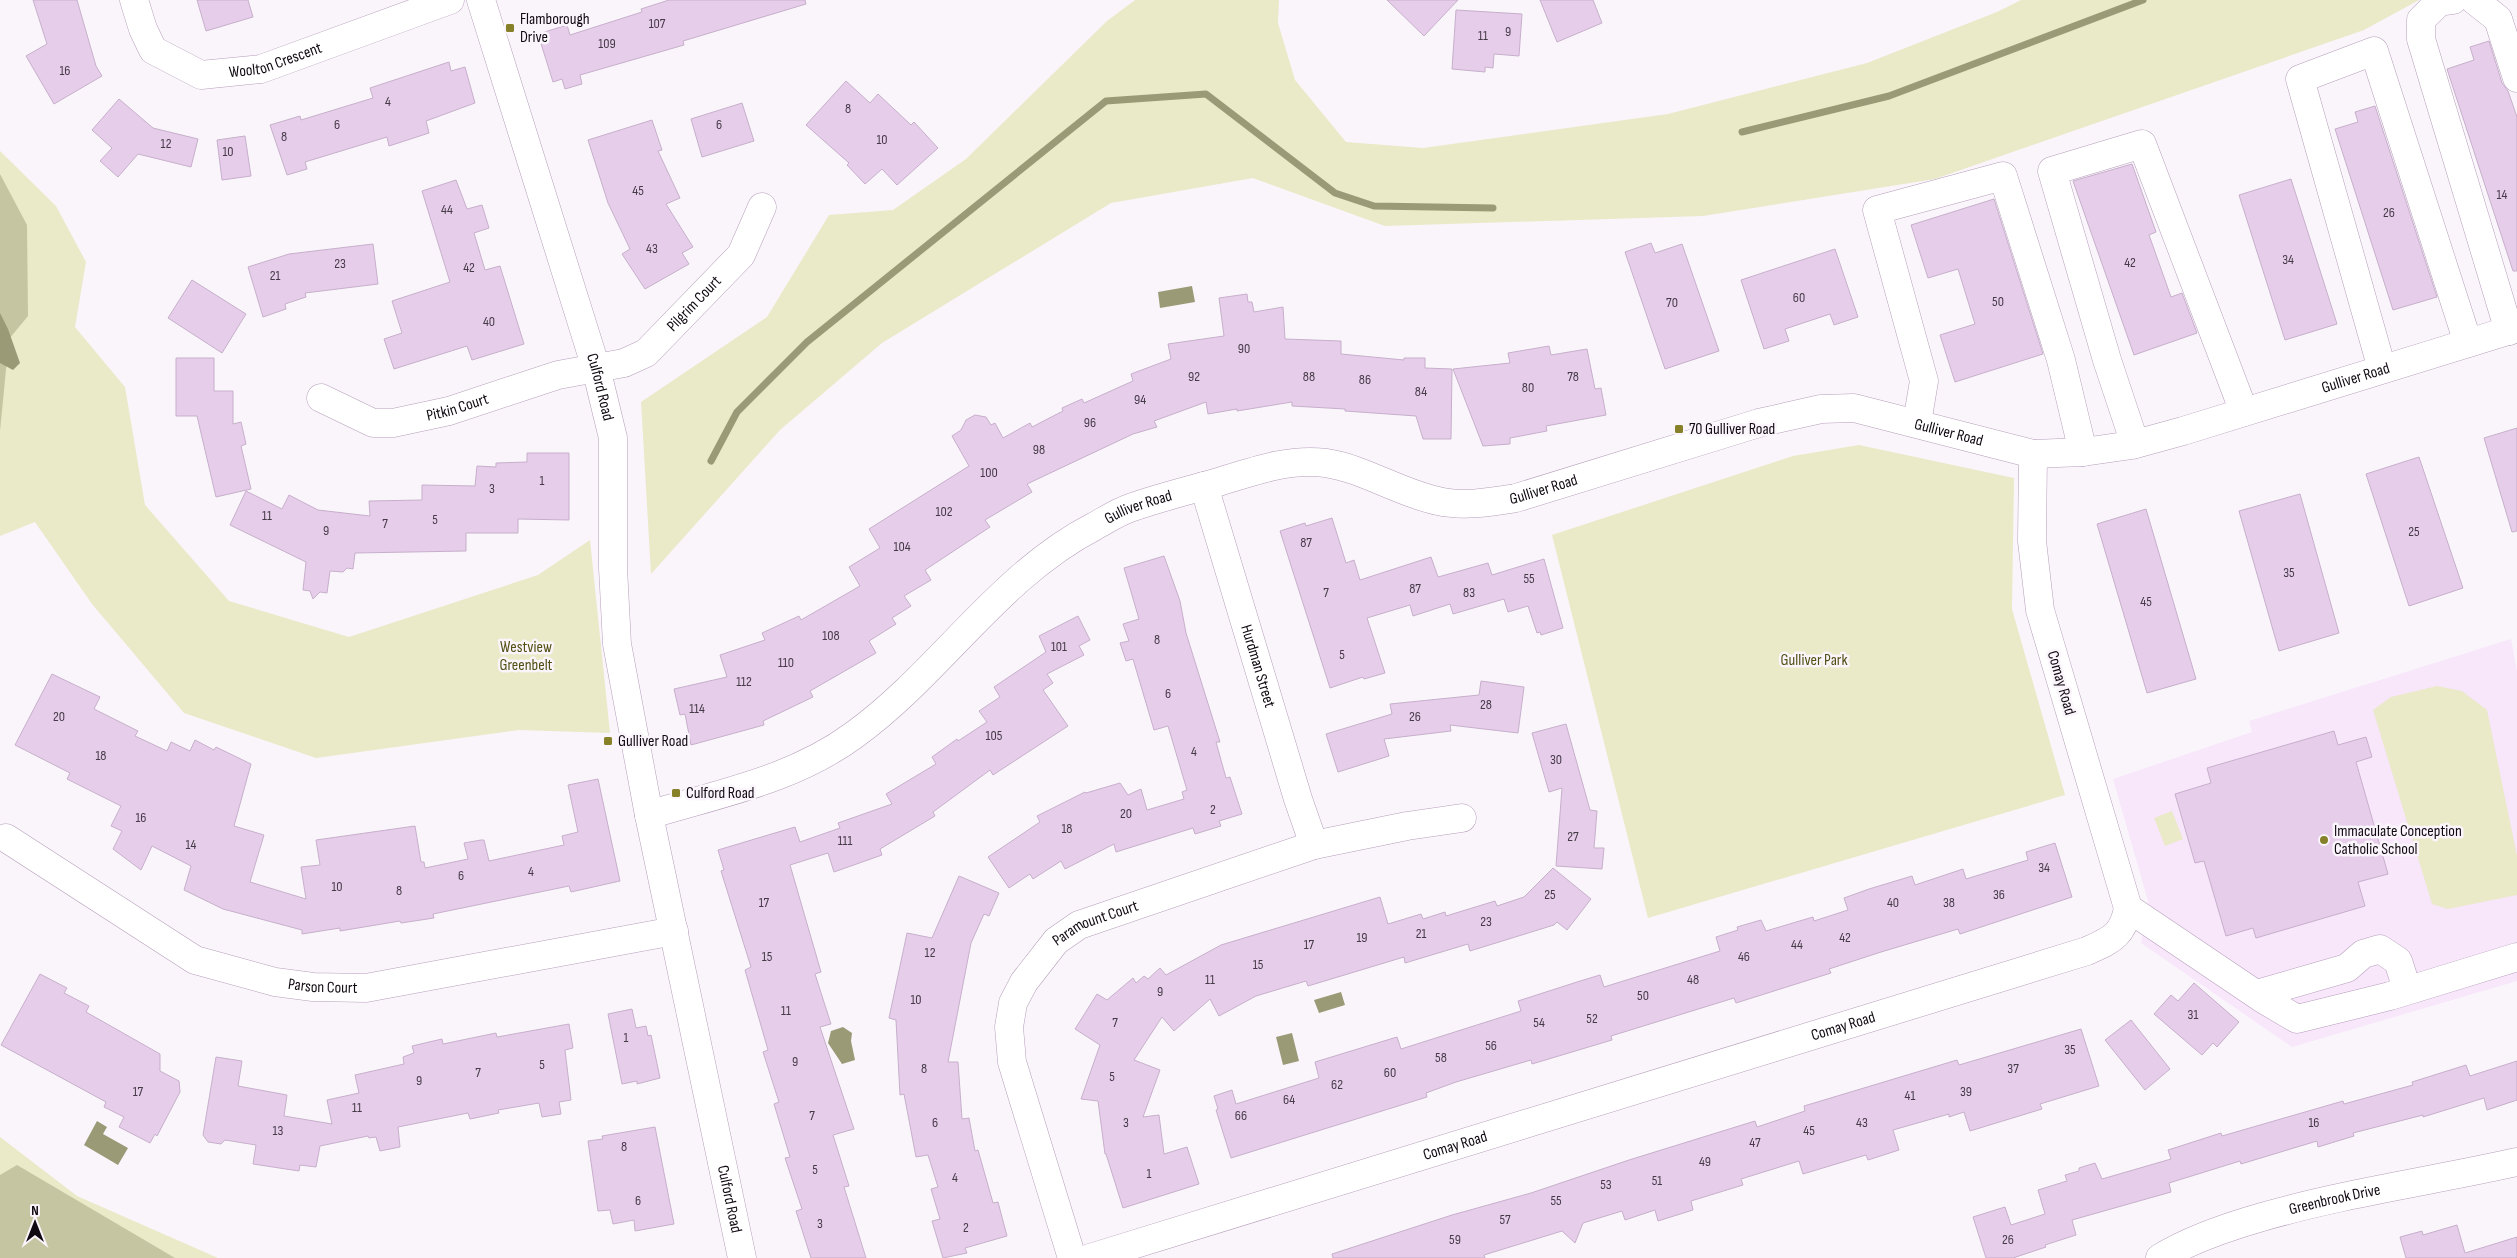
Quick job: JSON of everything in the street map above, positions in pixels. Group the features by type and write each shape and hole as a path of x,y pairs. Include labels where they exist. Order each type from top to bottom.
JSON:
{"street":[{"name":"Woolton Crescent","path":"134,0 143,29 153,50 201,75 260,69 450,0"},
{"name":"Culford Road","path":"481,0 596,368 613,438 614,568 617,644 649,815 742,1258"},
{"path":"2453,0 2440,2 2421,20 2421,39 2513,329"},
{"path":"2474,0 2498,19 2517,78"},
{"path":"2382,369 2300,79 2374,51 2468,343"},
{"path":"2135,444 2107,360 2052,171 2142,144 2244,412"},
{"path":"1918,423 1924,381 1877,210 2003,176 2061,360 2083,452"},
{"name":"Pilgrim Court","path":"596,368 624,363 646,353 741,255 762,207"},
{"name":"Gulliver Road","path":"649,815 739,790 807,764 852,737 878,717 980,615 1046,556 1083,532 1128,509 1281,464 1326,463 1369,475 1419,496 1441,502 1481,504 1525,496 1758,423 1812,410 1854,408 2033,454 2083,452 2135,444 2513,329"},
{"name":"Pitkin Court","path":"321,398 373,423 393,424 449,411 558,375 596,368"},
{"name":"Comay Road","path":"1090,1258 2087,951 2115,938 2125,923 2128,908 2040,610 2032,541 2033,454"},
{"name":"Hurdman Street","path":"1204,486 1298,799 1314,844"},
{"name":"Paramount Court","path":"1072,1258 1012,1062 1009,1027 1013,1003 1024,982 1056,940 1079,925 1314,844 1407,826 1462,818"},
{"name":"Parson Court","path":"6,838 195,960 275,982 313,987 366,988 674,931"},
{"path":"2128,908 2297,1020 2390,996 2407,989 2517,956"},
{"path":"2257,994 2347,968 2363,954 2380,949 2398,961 2407,989"},
{"name":"Greenbrook Drive","path":"2160,1258 2179,1246 2242,1223 2308,1204 2517,1162"}],"shaded area":[{"path":"1192,286 1195,302 1160,308 1158,292"},
{"path":"0,313 20,363 13,370 0,363"},
{"name":"Immaculate Conception Catholic School","path":"2511,639 2517,672 2517,981 2292,1047 2141,943 2148,901 2113,779 2252,732 2249,721"},
{"path":"1341,992 1345,1005 1319,1013 1314,1000"},
{"path":"843,1027 852,1033 851,1041 855,1060 842,1064 828,1043 831,1031"},
{"path":"1292,1033 1299,1061 1283,1065 1276,1037"},
{"path":"97,1121 107,1127 103,1134 128,1148 118,1165 84,1145"}],"green space":[{"path":"1135,0 1279,0 1278,23 1295,80 1346,142 1423,148 1668,114 1867,63 1997,12 2021,0 2419,0 2364,30 1935,179 1703,216 1385,226 1253,178 1111,203 882,343 780,430 651,574 641,402 767,317 829,215 893,210 966,159 1107,21"},
{"name":"Westview Greenbelt","path":"0,151 56,206 86,262 75,327 125,387 145,505 229,601 349,637 538,575 590,540 610,733 519,730 316,758 184,713 92,604 35,522 0,536"},
{"path":"0,174 27,225 28,316 9,339 0,431"},
{"name":"Gulliver Park","path":"1859,445 2014,478 2012,609 2065,795 1648,918 1552,535 1793,456"},
{"path":"2437,686 2462,691 2487,710 2517,856 2517,895 2448,909 2432,904 2373,710 2391,697"},
{"path":"2172,811 2183,839 2165,846 2154,818"},
{"path":"0,1137 77,1196 218,1258 0,1258"},
{"path":"17,1165 175,1258 0,1258 0,1175"}],"building":[{"path":"33,0 77,0 96,66 102,76 54,104 26,56 47,44"},
{"path":"197,0 248,0 253,17 206,31"},
{"path":"669,0 805,0 806,4 683,41 684,45 580,75 582,84 565,89 562,79 553,82 538,34 567,25 570,35 642,12 641,9"},
{"path":"1387,0 1458,0 1424,36"},
{"path":"1540,0 1593,0 1602,23 1557,42"},
{"path":"1456,10 1522,14 1519,56 1494,54 1493,68 1485,67 1485,72 1452,69"},
{"path":"2489,41 2502,83 2508,91 2517,117 2517,271 2513,271 2447,69 2474,60 2470,47"},
{"path":"449,62 451,71 465,67 475,103 426,121 429,133 389,146 387,137 305,162 307,169 287,175 270,125 300,116 301,120 373,98 370,88"},
{"path":"846,81 870,103 878,94 911,125 914,122 938,148 897,185 882,169 865,184 847,165 849,163 806,125"},
{"path":"119,99 153,128 198,139 191,167 138,154 118,177 100,161 112,148 92,130"},
{"path":"742,103 754,141 702,157 691,119"},
{"path":"2375,106 2437,297 2393,310 2335,129 2358,122 2355,112"},
{"path":"652,120 662,150 658,151 680,198 666,204 693,247 682,253 689,264 645,289 622,254 630,249 608,203 588,140"},
{"path":"245,136 251,176 222,180 217,140"},
{"path":"2132,164 2156,232 2149,235 2171,297 2182,293 2197,333 2134,355 2073,181"},
{"path":"2291,179 2337,324 2285,340 2239,195"},
{"path":"456,180 467,209 482,205 489,228 474,233 485,270 500,266 524,344 472,360 467,346 394,369 384,339 402,333 392,301 450,282 422,191"},
{"path":"1994,199 2043,354 1955,382 1940,335 1975,324 1958,269 1928,278 1911,225"},
{"path":"1651,243 1655,253 1682,244 1719,351 1665,369 1625,252"},
{"path":"373,244 378,284 305,293 306,297 285,304 286,309 263,317 248,267 289,254"},
{"path":"1835,249 1858,317 1834,325 1830,314 1785,329 1789,341 1764,349 1741,280"},
{"path":"192,280 246,314 222,353 168,318"},
{"path":"1247,294 1248,302 1252,302 1254,312 1283,307 1285,339 1341,341 1341,354 1404,360 1404,358 1425,358 1425,368 1452,369 1451,439 1423,439 1416,416 1292,406 1292,402 1208,414 1206,402 1154,421 1157,427 1133,434 1027,484 1032,492 985,520 990,527 925,570 931,580 904,596 911,606 892,618 896,624 869,641 876,653 810,691 813,697 763,721 764,725 691,745 685,714 680,715 674,689 727,677 720,655 765,640 762,633 799,616 801,620 860,586 849,567 880,548 869,529 969,466 952,436 961,430 966,420 975,415 986,417 991,425 995,423 1003,438 1030,423 1032,427 1063,411 1062,408 1082,399 1084,403 1133,381 1131,374 1171,359 1168,344 1224,336 1219,298"},
{"path":"1549,346 1551,355 1587,349 1595,389 1601,388 1606,415 1546,426 1547,431 1510,438 1510,444 1483,446 1453,369 1510,363 1508,353"},
{"path":"176,358 214,358 214,391 233,391 233,424 241,422 246,444 241,446 251,489 216,497 197,416 176,416"},
{"path":"2517,428 2517,531 2512,532 2484,438"},
{"path":"527,453 569,453 569,520 518,519 518,533 466,533 466,551 355,553 353,569 347,568 343,572 330,571 327,593 320,592 313,599 310,591 303,590 306,562 230,525 246,491 282,509 289,495 318,510 370,516 369,501 422,500 422,485 475,486 477,466 496,467 496,463 527,462"},
{"path":"2419,457 2463,588 2409,606 2366,474"},
{"path":"2300,494 2339,633 2279,651 2239,511"},
{"path":"2146,509 2196,679 2147,693 2097,524"},
{"path":"1332,518 1346,563 1354,560 1360,580 1431,557 1438,577 1488,563 1492,575 1544,559 1563,628 1541,635 1540,632 1537,633 1528,606 1508,612 1504,599 1453,614 1450,604 1413,616 1410,605 1367,618 1385,673 1364,679 1363,677 1330,688 1280,531 1305,523 1306,526"},
{"path":"1164,556 1180,601 1186,633 1220,742 1216,742 1226,778 1230,777 1242,814 1219,821 1221,826 1195,834 1193,828 1116,852 1114,844 1065,869 1061,861 1033,879 1030,874 1009,888 988,857 1040,822 1037,816 1085,792 1120,783 1128,795 1141,789 1147,810 1184,799 1182,792 1187,790 1168,726 1154,730 1133,659 1126,661 1120,643 1129,641 1123,624 1139,619 1124,568"},
{"path":"1078,616 1090,640 1079,646 1084,655 1047,674 1053,683 1043,690 1068,726 993,775 990,770 933,812 935,816 880,849 882,855 834,872 828,853 790,865 821,972 815,974 831,1024 820,1027 854,1129 833,1135 849,1186 844,1187 866,1258 811,1258 796,1211 802,1209 785,1158 790,1157 774,1104 779,1102 763,1052 768,1050 745,970 751,967 721,871 724,870 718,850 795,827 800,842 840,828 838,823 892,804 886,794 936,764 932,757 957,739 958,741 987,722 979,711 1000,697 994,687 1046,652 1039,636"},
{"path":"52,674 100,697 94,709 138,731 135,736 167,751 171,742 190,751 195,740 214,750 216,747 251,764 234,826 264,835 250,882 306,899 301,867 320,865 316,840 415,826 421,862 424,862 425,868 468,859 464,843 481,840 484,840 489,861 564,845 562,836 578,832 568,785 598,779 620,881 571,892 569,886 433,914 434,918 401,923 400,921 340,931 340,928 302,934 302,930 223,909 184,890 191,866 152,846 141,870 113,849 122,831 111,826 121,806 67,779 70,773 15,745"},
{"path":"1481,681 1524,687 1518,733 1450,725 1451,731 1384,739 1389,756 1338,772 1326,734 1392,714 1390,704 1479,695"},
{"path":"1566,724 1590,810 1597,811 1594,848 1604,848 1602,869 1556,866 1562,788 1549,792 1532,733"},
{"path":"2334,731 2338,745 2366,737 2372,757 2356,762 2388,874 2358,882 2365,906 2256,938 2253,928 2226,936 2204,861 2195,863 2175,794 2211,783 2207,768"},
{"path":"2055,843 2072,897 1960,934 1958,929 1881,952 1829,969 1831,973 1736,1003 1734,998 1611,1036 1612,1040 1532,1064 1531,1060 1456,1082 1426,1093 1427,1097 1231,1158 1216,1110 1218,1109 1214,1096 1232,1090 1236,1104 1319,1078 1315,1062 1397,1037 1401,1049 1521,1011 1518,1001 1577,982 1600,975 1604,987 1720,951 1716,937 1738,930 1737,927 1761,920 1766,931 1813,917 1814,921 1848,910 1844,898 1869,889 1912,876 1915,885 1963,869 1966,879 2028,860 2026,852"},
{"path":"1553,868 1591,899 1567,930 1557,922 1554,925 1470,951 1468,944 1405,963 1404,957 1308,986 1306,981 1256,996 1219,1016 1210,999 1174,1031 1162,1017 1134,1060 1160,1070 1143,1117 1159,1115 1164,1154 1187,1147 1199,1184 1123,1208 1105,1154 1098,1101 1081,1099 1100,1045 1075,1029 1097,994 1107,1000 1133,978 1136,983 1144,976 1148,979 1160,968 1166,975 1221,945 1380,897 1388,924 1421,914 1423,919 1445,912 1446,916 1495,901 1497,906 1524,897"},
{"path":"959,876 999,893 989,916 984,914 971,943 948,1062 958,1062 962,1119 969,1118 975,1151 978,1150 993,1203 998,1202 1007,1236 965,1248 967,1253 943,1258 932,1221 940,1219 931,1189 938,1187 928,1155 916,1157 904,1094 900,1095 896,1020 889,1018 907,933 932,938"},
{"path":"40,974 67,988 64,993 89,1006 86,1012 160,1054 160,1071 179,1081 180,1092 157,1136 155,1134 150,1143 119,1127 124,1117 104,1107 106,1102 1,1045"},
{"path":"2194,983 2239,1022 2217,1047 2213,1043 2202,1055 2154,1014 2171,995 2178,1001"},
{"path":"632,1009 636,1028 646,1026 648,1036 651,1035 660,1078 637,1084 637,1081 622,1084 608,1014"},
{"path":"2131,1020 2170,1069 2145,1090 2105,1040"},
{"path":"569,1024 573,1048 565,1050 571,1100 559,1102 561,1114 542,1117 539,1103 498,1110 499,1113 470,1119 468,1113 398,1127 400,1147 380,1151 376,1137 369,1138 368,1136 320,1146 316,1167 300,1165 299,1171 253,1164 256,1145 225,1140 221,1144 208,1142 203,1135 216,1057 242,1061 238,1086 287,1095 284,1116 332,1124 327,1100 359,1093 355,1075 404,1064 403,1057 414,1053 412,1046 442,1039 443,1044 496,1033 497,1037"},
{"path":"2081,1029 2099,1086 2040,1104 2042,1109 1970,1131 1964,1112 1949,1117 1949,1114 1893,1130 1899,1150 1868,1160 1866,1155 1803,1174 1799,1161 1741,1179 1743,1185 1691,1201 1693,1210 1658,1221 1655,1210 1625,1220 1622,1211 1583,1223 1575,1243 1562,1231 1484,1255 1485,1258 1333,1258 1332,1254 1452,1215 1531,1193 1755,1121 1757,1127 1805,1111 1804,1106 1957,1060 1959,1065"},
{"path":"2517,1061 2517,1100 2487,1110 2484,1098 2423,1117 2423,1115 2353,1133 2354,1136 2318,1147 2317,1141 2241,1164 2240,1161 2169,1183 2171,1192 2072,1220 2076,1235 2045,1245 2046,1247 2013,1258 1986,1258 1973,1217 2005,1207 2011,1225 2045,1214 2038,1190 2067,1181 2065,1175 2079,1171 2079,1168 2095,1163 2102,1179 2171,1159 2168,1150 2221,1133 2222,1136 2343,1101 2344,1104 2413,1085 2412,1082 2466,1065 2470,1076"},
{"path":"655,1127 674,1224 635,1231 634,1220 613,1224 610,1210 598,1211 588,1141 603,1139 602,1136"},
{"path":"2457,1225 2465,1253 2517,1237 2517,1258 2406,1258 2400,1237 2422,1231 2423,1235"}],"waterway":[{"path":"1742,132 1889,96 2143,0"},
{"path":"711,461 737,412 807,342 1106,101 1206,94 1335,193 1374,206 1493,208"}],"place":[{"name":"Flamborough Drive","path":"510,28"},
{"name":"70 Gulliver Road","path":"1679,429"},
{"name":"Gulliver Road","path":"608,741"},
{"name":"Culford Road","path":"676,793"},
{"name":"Immaculate Conception Catholic School","path":"2324,840"}]}
